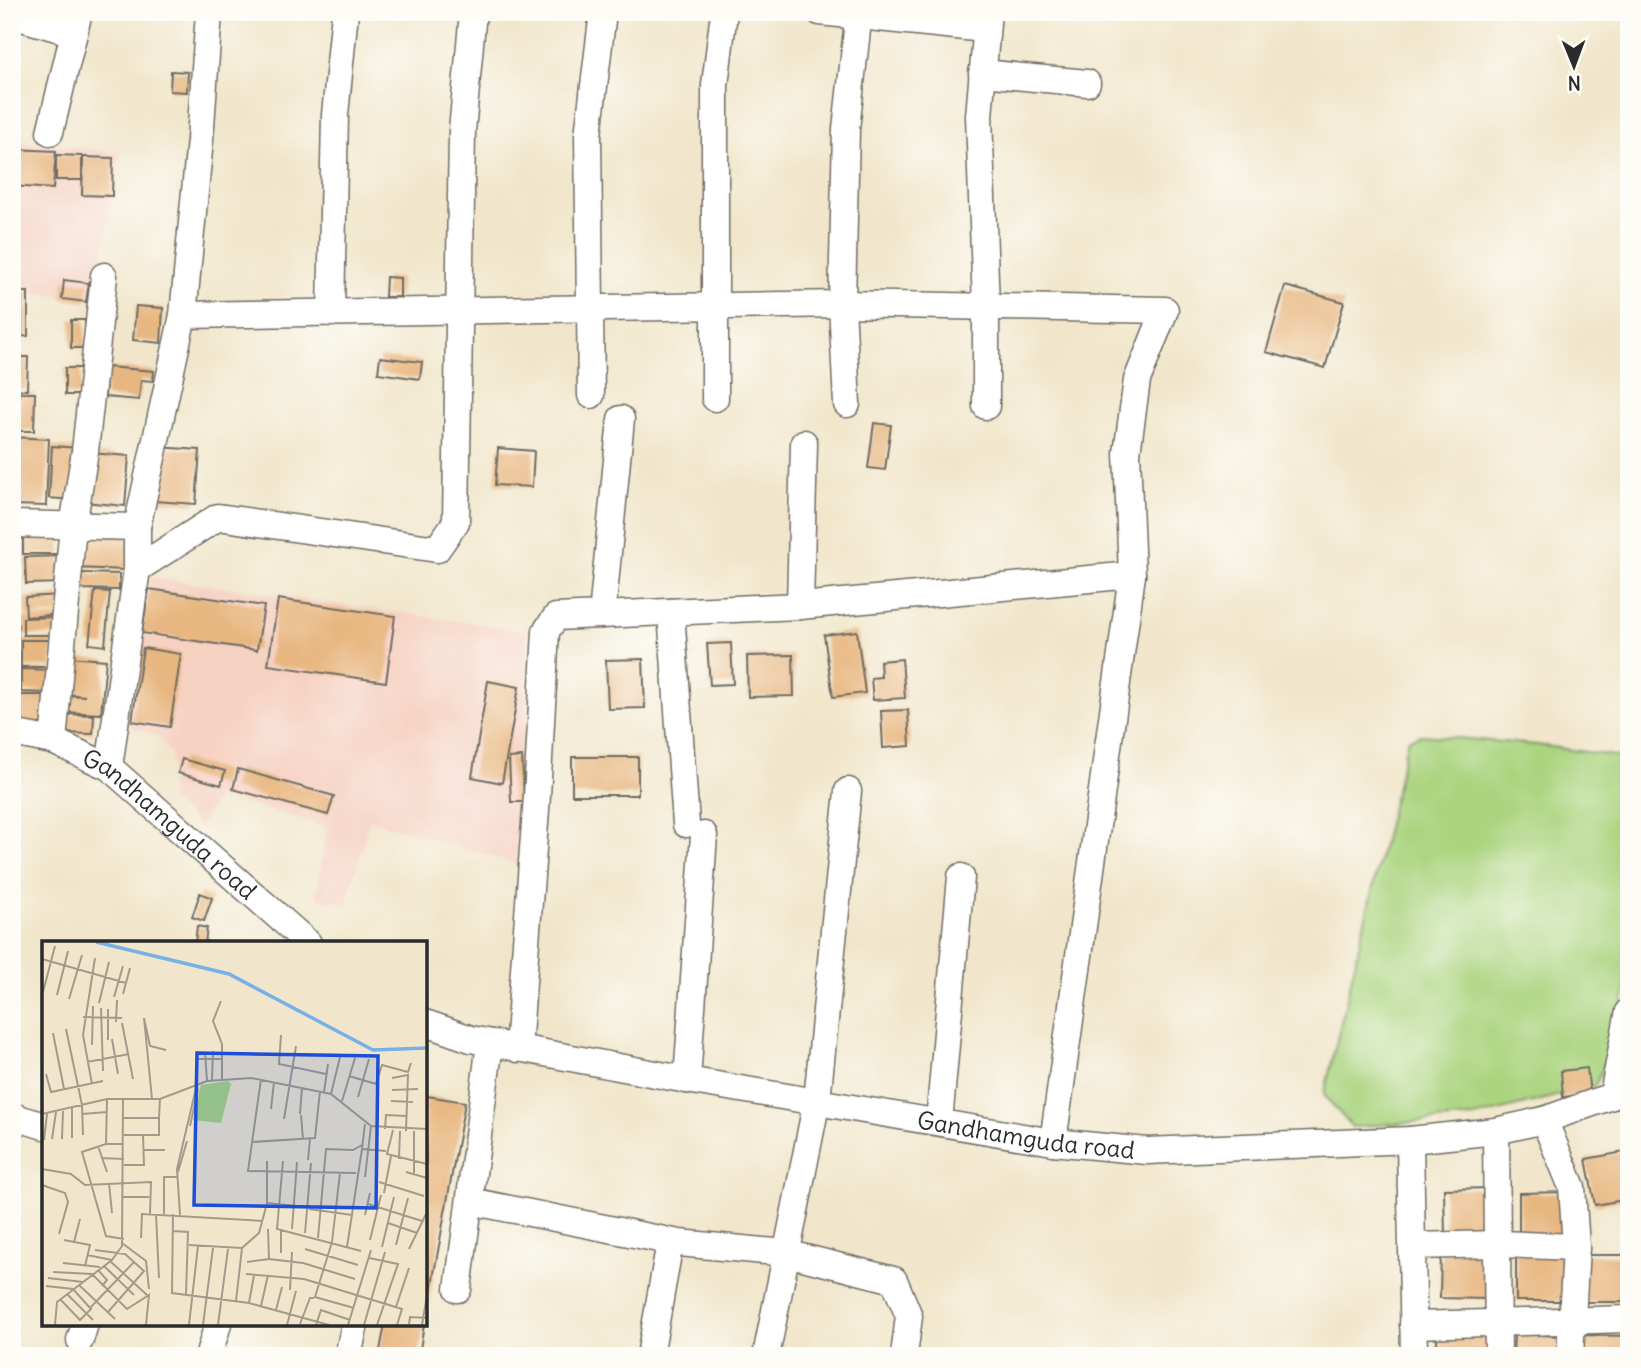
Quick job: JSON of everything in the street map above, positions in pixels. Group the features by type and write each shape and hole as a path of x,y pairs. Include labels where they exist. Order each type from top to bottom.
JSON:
{"street":[{"path":"109,767 137,569 137,527 183,315 209,12"},
{"path":"331,313 335,115 345,12"},
{"path":"137,569 218,517 437,549 456,522 462,131 474,12"},
{"path":"591,395 587,135 603,12"},
{"path":"715,398 715,85 724,12"},
{"path":"820,12 986,20 979,116 986,306 986,406"},
{"path":"847,404 842,304 846,129 859,14"},
{"path":"12,15 76,22 50,132"},
{"path":"982,73 1087,83"},
{"path":"53,741 73,526 85,451 104,276"},
{"path":"183,315 842,304 1165,310 1137,380 1127,453 1132,575 1053,1142"},
{"path":"602,615 621,419"},
{"path":"800,606 804,443"},
{"path":"12,524 137,527"},
{"path":"518,1049 546,631 556,617 800,606 1132,575"},
{"path":"671,612 695,830 687,1080"},
{"name":"Gandhamguda road","path":"12,733 53,741 109,767 307,941"},
{"path":"766,1356 817,1100 848,790"},
{"path":"939,1122 961,877"},
{"path":"1621,1093 1629,1011"},
{"name":"Gandhamguda road","path":"427,1024 471,1039 687,1080 1053,1142 1147,1151 1410,1140 1496,1130 1544,1121 1621,1093"},
{"path":"458,1289 490,1042"},
{"path":"12,1126 15,1118 42,1125"},
{"path":"1544,1121 1572,1187 1576,1247 1570,1356"},
{"path":"1496,1130 1498,1356"},
{"path":"1410,1140 1414,1356"},
{"path":"470,1201 670,1242 786,1254 894,1280 909,1316 904,1356"},
{"path":"650,1356 670,1242"},
{"path":"1413,1246 1499,1244 1576,1247"},
{"path":"1413,1325 1629,1319"},
{"path":"210,1351 217,1326"},
{"path":"348,1356 355,1326"}],"shaded area":[{"path":"12,140 120,153 95,301 12,290"},
{"path":"151,577 527,631 524,866 370,820 346,904 316,898 327,827 218,795 200,827 170,799 171,753 158,737 127,724"}],"green space":[{"path":"1422,735 1537,745 1629,758 1629,972 1617,1033 1595,1086 1475,1117 1352,1127 1324,1095 1408,739"}],"building":[{"path":"171,71 188,72 187,92 170,91"},
{"path":"12,149 56,151 53,189 12,186"},
{"path":"56,155 82,156 82,180 56,180"},
{"path":"83,157 113,158 112,196 82,195"},
{"path":"386,277 400,278 400,297 385,297"},
{"path":"64,280 89,283 86,302 62,299"},
{"path":"1285,286 1344,302 1325,368 1266,352"},
{"path":"12,292 28,292 28,336 12,337"},
{"path":"136,306 163,308 161,343 133,340"},
{"path":"71,320 85,320 85,348 71,348"},
{"path":"12,357 28,357 27,390 12,389"},
{"path":"380,357 422,362 420,379 378,373"},
{"path":"107,367 154,371 153,381 141,380 139,400 105,397"},
{"path":"65,368 81,368 81,395 65,395"},
{"path":"19,393 35,393 34,431 19,431"},
{"path":"874,423 891,425 885,470 868,468"},
{"path":"12,437 49,439 46,506 12,505"},
{"path":"52,446 78,448 74,500 49,498"},
{"path":"158,447 200,450 196,504 155,501"},
{"path":"498,448 534,451 532,487 495,485"},
{"path":"89,453 129,456 125,506 84,502"},
{"path":"23,529 61,529 61,554 23,554"},
{"path":"12,530 19,530 19,546 12,546"},
{"path":"77,530 130,532 128,570 75,568"},
{"path":"12,547 18,547 19,565 12,565"},
{"path":"61,556 62,583 26,584 25,557"},
{"path":"12,570 17,570 16,622 12,622"},
{"path":"81,573 119,574 119,590 81,589"},
{"path":"149,589 264,606 257,650 142,633"},
{"path":"95,591 110,592 105,646 89,644"},
{"path":"61,595 62,614 26,617 25,597"},
{"path":"278,599 395,616 386,682 268,665"},
{"path":"59,617 59,635 23,635 23,618"},
{"path":"12,625 18,625 18,651 12,651"},
{"path":"857,631 865,693 833,697 824,635"},
{"path":"21,640 52,640 52,667 21,667"},
{"path":"731,643 733,684 710,685 707,644"},
{"path":"143,648 181,654 170,727 132,721"},
{"path":"793,655 794,696 748,697 747,656"},
{"path":"68,657 106,660 101,714 63,712 63,695 85,696 66,694"},
{"path":"643,659 645,708 608,709 606,660"},
{"path":"902,659 905,698 873,700 871,678 881,677 880,661"},
{"path":"12,661 17,661 17,685 12,685"},
{"path":"21,669 54,670 53,693 21,692"},
{"path":"488,681 519,687 502,783 472,777"},
{"path":"12,695 50,695 50,724 12,724"},
{"path":"908,710 910,746 883,748 881,711"},
{"path":"61,714 94,715 93,734 60,733"},
{"path":"522,757 524,802 511,802 509,758"},
{"path":"572,757 638,757 638,795 572,795"},
{"path":"182,759 225,771 221,785 178,773"},
{"path":"238,769 334,796 328,815 233,789"},
{"path":"200,893 212,898 204,921 192,917"},
{"path":"197,926 207,928 205,941 195,941"},
{"path":"1587,1068 1590,1094 1563,1097 1561,1071"},
{"path":"427,1096 465,1102 427,1312"},
{"path":"1629,1151 1629,1199 1595,1205 1586,1159"},
{"path":"1492,1188 1494,1235 1445,1237 1444,1189"},
{"path":"1568,1192 1568,1239 1519,1240 1519,1193"},
{"path":"1441,1251 1490,1251 1489,1299 1440,1298"},
{"path":"1516,1253 1565,1254 1564,1301 1516,1301"},
{"path":"1586,1255 1629,1255 1629,1302 1585,1302"},
{"path":"385,1326 424,1326 419,1356 379,1356"},
{"path":"1437,1333 1486,1333 1486,1356 1437,1356"},
{"path":"1514,1334 1562,1336 1562,1356 1513,1356"},
{"path":"1583,1335 1629,1336 1629,1356 1582,1356"}]}
